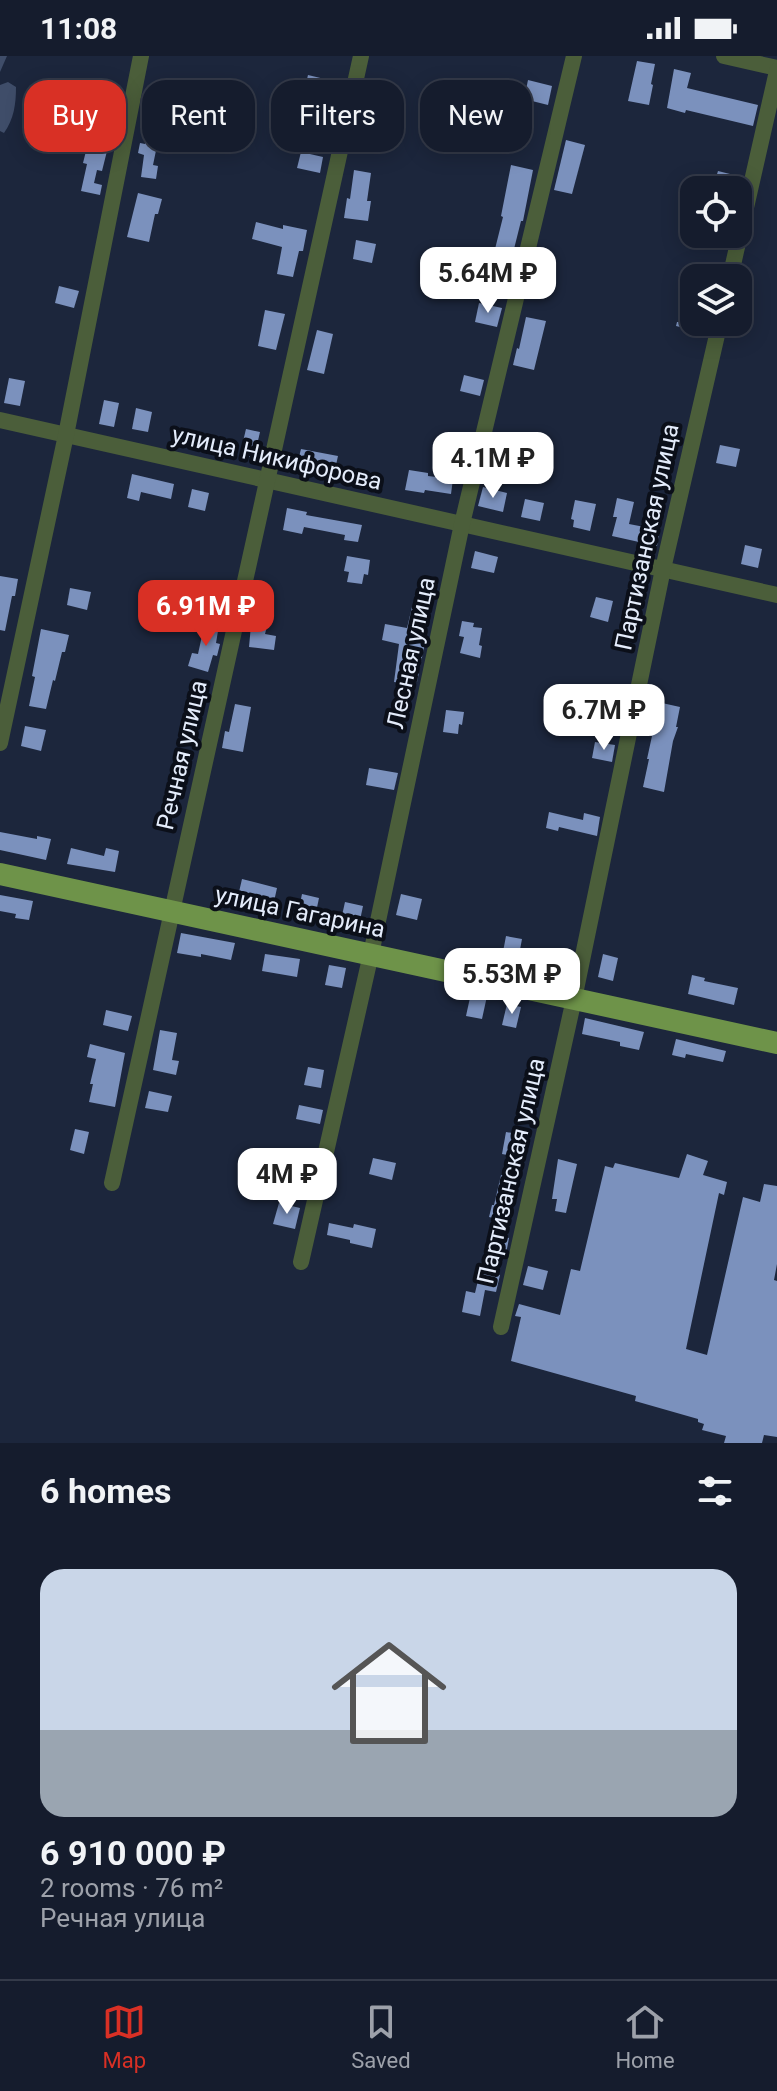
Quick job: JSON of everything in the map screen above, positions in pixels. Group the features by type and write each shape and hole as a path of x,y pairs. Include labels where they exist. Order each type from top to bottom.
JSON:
{"main road":[{"name":"улица Гагарина","path":"0,874 777,1043"}],"street":[{"path":"0,743 66,435 141,56"},
{"name":"Речная улица","path":"112,1183 361,56"},
{"name":"Лесная улица","path":"301,1262 371,954 462,524 574,56"},
{"path":"724,56 777,70 733,264"},
{"name":"Партизанская улица","path":"501,1327 574,999 663,569 717,336"},
{"name":"улица Никифорова","path":"0,420 777,595"}],"shaded area":[{"path":"0,56 7,56 0,72"},
{"path":"8,82 16,87 14,111 4,133 0,131 0,85"}],"building":[{"path":"637,61 655,64 649,105 628,101"},
{"path":"674,69 691,73 687,88 758,105 753,126 667,108"},
{"path":"308,75 329,80 307,80"},
{"path":"532,81 552,86 548,105 532,101"},
{"path":"566,140 585,145 572,194 554,190"},
{"path":"140,143 142,152 156,152 153,165 158,166 156,179 141,177 144,155 138,153"},
{"path":"86,152 107,152 102,171 97,170 94,183 102,185 100,195 81,191 87,164 83,163"},
{"path":"301,152 323,157 320,173 297,168"},
{"path":"511,165 533,170 513,253 495,249"},
{"path":"354,170 371,173 368,221 344,218"},
{"path":"718,171 738,176 716,176"},
{"path":"138,193 162,199 149,242 127,237"},
{"path":"256,222 283,229 283,225 307,230 293,277 277,274 282,247 252,239"},
{"path":"356,240 376,244 372,263 353,259"},
{"path":"59,286 79,291 74,308 55,303"},
{"path":"479,303 502,308 497,327 475,322"},
{"path":"265,310 285,314 276,350 258,346"},
{"path":"526,317 546,321 534,370 513,365"},
{"path":"317,330 333,334 324,374 307,370"},
{"path":"464,375 484,380 480,396 460,391"},
{"path":"9,378 25,381 20,406 4,403"},
{"path":"104,400 119,403 114,427 99,424"},
{"path":"136,408 152,412 148,432 132,429"},
{"path":"246,429 260,432 254,458 240,454"},
{"path":"720,445 740,449 736,467 716,463"},
{"path":"301,449 338,456 334,474 297,465"},
{"path":"409,470 453,479 451,494 405,490"},
{"path":"132,474 174,484 171,499 141,492 139,501 127,498"},
{"path":"483,487 507,493 503,512 478,506"},
{"path":"192,489 209,493 205,511 188,507"},
{"path":"617,498 634,502 629,524 660,530 657,546 612,536 617,517 613,517"},
{"path":"525,499 544,503 540,521 521,517"},
{"path":"575,500 596,504 590,531 573,527 574,520 571,519"},
{"path":"287,508 307,512 306,515 362,525 358,542 344,540 345,535 304,527 302,534 283,530"},
{"path":"745,545 762,549 758,568 741,564"},
{"path":"475,551 498,557 494,573 471,568"},
{"path":"347,556 370,560 368,575 364,574 362,584 347,582 349,572 344,571"},
{"path":"0,576 18,579 5,631 0,630"},
{"path":"70,588 91,592 87,610 67,605"},
{"path":"596,597 613,601 608,622 590,617"},
{"path":"412,607 428,610 423,632 427,633 417,682 394,682 399,644 382,640 385,624 407,628"},
{"path":"252,614 269,618 265,634 276,636 274,650 249,647"},
{"path":"462,621 482,628 480,658 460,653 464,637 459,636"},
{"path":"205,622 219,625 216,643 220,644 208,672 188,666 192,653 198,654"},
{"path":"41,629 69,635 46,709 29,706"},
{"path":"662,703 680,707 664,792 643,787 653,721 658,723"},
{"path":"235,704 251,707 243,752 222,748"},
{"path":"446,710 464,712 458,734 443,732"},
{"path":"25,726 46,730 41,751 21,746"},
{"path":"595,742 615,745 612,762 592,758"},
{"path":"369,768 398,773 394,790 366,785"},
{"path":"549,812 583,820 584,813 600,817 597,836 559,827 558,831 546,828"},
{"path":"0,832 51,839 46,860 0,850"},
{"path":"71,848 104,856 106,848 119,851 115,872 67,864"},
{"path":"242,879 277,888 273,906 256,903 255,909 236,905"},
{"path":"302,894 319,898 315,917 298,913"},
{"path":"401,894 422,899 417,920 396,915"},
{"path":"0,895 33,901 29,920 0,911"},
{"path":"345,902 363,906 359,925 341,920"},
{"path":"181,933 235,943 231,960 177,953"},
{"path":"506,936 522,939 518,960 502,957"},
{"path":"265,954 300,959 297,977 262,971"},
{"path":"603,954 618,958 613,981 598,977"},
{"path":"329,965 346,968 342,988 325,985"},
{"path":"692,975 705,978 704,981 738,988 734,1005 688,994"},
{"path":"471,993 487,996 482,1019 466,1016"},
{"path":"507,1004 521,1007 516,1028 502,1025"},
{"path":"106,1010 132,1016 128,1031 103,1025"},
{"path":"585,1018 644,1032 639,1050 620,1046 620,1042 582,1034"},
{"path":"160,1030 177,1033 172,1060 179,1061 176,1075 153,1070"},
{"path":"676,1039 726,1051 723,1062 686,1054 685,1058 672,1055"},
{"path":"90,1044 125,1053 115,1107 89,1102 96,1059 87,1057"},
{"path":"308,1067 324,1070 321,1088 304,1085"},
{"path":"149,1091 172,1096 168,1112 145,1108"},
{"path":"299,1105 323,1110 320,1124 296,1119"},
{"path":"75,1129 89,1132 84,1154 70,1150"},
{"path":"506,1132 529,1136 524,1158 502,1154"},
{"path":"687,1154 708,1161 703,1175 727,1182 724,1195 719,1193 686,1349 707,1355 743,1197 760,1202 764,1184 777,1186 777,1264 774,1280 777,1281 777,1437 764,1435 762,1443 724,1443 726,1436 702,1430 704,1424 698,1419 635,1401 636,1396 511,1361 521,1317 515,1316 519,1304 560,1315 571,1269 580,1271 605,1166 613,1168 615,1163 679,1178"},
{"path":"373,1158 396,1163 392,1180 369,1174"},
{"path":"558,1159 577,1164 566,1213 555,1211 557,1199 552,1199"},
{"path":"290,1162 311,1167 308,1183 286,1178"},
{"path":"501,1175 519,1179 505,1237 509,1238 506,1254 491,1251 498,1219 489,1217"},
{"path":"279,1203 300,1208 295,1229 273,1224"},
{"path":"329,1223 376,1229 372,1248 327,1235"},
{"path":"528,1266 548,1271 543,1290 523,1285"},
{"path":"481,1268 500,1275 496,1292 485,1290 480,1316 462,1312 466,1291 475,1293"}]}
